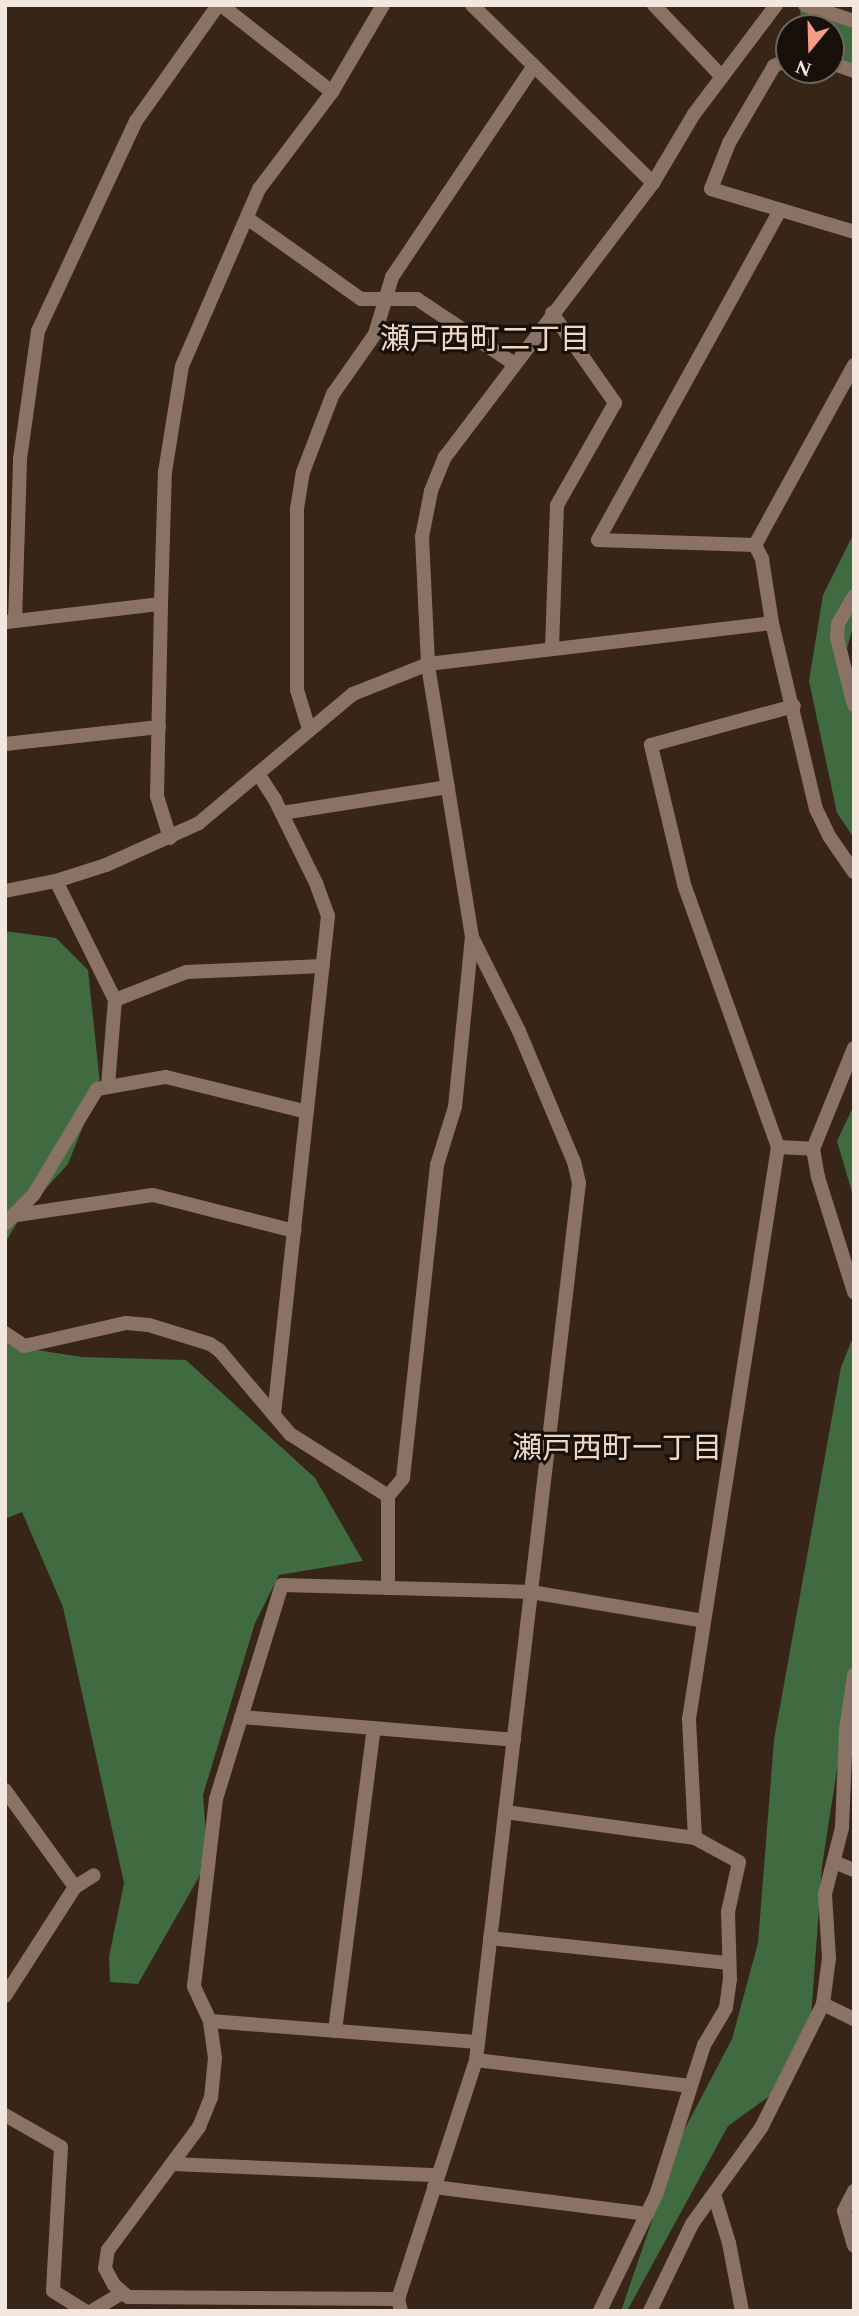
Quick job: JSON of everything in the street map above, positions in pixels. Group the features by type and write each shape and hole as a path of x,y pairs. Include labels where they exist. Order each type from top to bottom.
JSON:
{"street":[{"path":"162,604 10,621 20,459 38,331 136,121 220,5 332,92"},
{"path":"170,838 157,796 165,472 182,366 259,190 332,92 383,5"},
{"path":"472,5 653,183"},
{"path":"653,5 722,77"},
{"path":"388,1588 388,1496 403,1478 437,1165 455,1107 472,937 428,664 422,537 431,491 445,457 513,363 653,183 694,114 776,5"},
{"path":"805,5 854,21"},
{"path":"309,729 297,690 297,509 303,472 333,394 375,334 392,277 534,66"},
{"path":"775,66 729,143 712,188 854,232"},
{"path":"755,545 598,540 780,210"},
{"path":"247,218 361,299 417,299 513,363"},
{"path":"552,313 615,403 557,505 552,649"},
{"path":"755,545 854,365"},
{"path":"755,545 762,559 772,623 794,706 816,809 829,836 854,872"},
{"path":"854,596 838,624 848,658 854,705"},
{"path":"5,891 55,881 106,865 199,823 353,694 428,664 772,623"},
{"path":"695,1838 689,1719 778,1147 684,884 651,744 794,706"},
{"path":"5,744 159,727"},
{"path":"259,775 282,813 316,883 328,916 274,1415"},
{"path":"282,813 448,788"},
{"path":"55,881 115,1000 108,1086"},
{"path":"472,937 519,1031 574,1163 579,1183 531,1592 514,1740 476,2060 399,2305 128,2297 122,2292 105,2267 108,2250 199,2127 211,2098 215,2058 210,2021 194,1986 216,1799 282,1586 531,1592 704,1621"},
{"path":"115,1000 186,972 323,966"},
{"path":"854,1048 813,1150 818,1177 854,1292"},
{"path":"11,1220 34,1194 97,1089 166,1077 307,1112"},
{"path":"778,1147 813,1150"},
{"path":"11,1220 153,1195 294,1231"},
{"path":"5,1333 24,1346 126,1323 149,1325 210,1344 219,1350 290,1434 388,1496"},
{"path":"650,2311 692,2224 761,2128 824,2004 829,1958 825,1894 842,1828 854,1675"},
{"path":"241,1717 514,1740"},
{"path":"335,2031 374,1728"},
{"path":"5,1790 75,1887"},
{"path":"505,1812 695,1838 739,1862 728,1913 726,2008 704,2045 656,2195 600,2311"},
{"path":"834,1862 854,1870"},
{"path":"7,1990 75,1887 93,1875"},
{"path":"490,1938 729,1963"},
{"path":"824,2004 854,2019"},
{"path":"210,2021 478,2042"},
{"path":"476,2060 691,2086"},
{"path":"5,2115 61,2147 52,2291 85,2311"},
{"path":"172,2164 436,2181 646,2214"},
{"path":"854,2191 844,2211 854,2246"},
{"path":"714,2194 729,2243 742,2311"},
{"path":"92,2311 122,2292"}],"green space":[{"path":"800,9 816,14 801,14"},
{"path":"845,23 854,26 854,69 845,66"},
{"path":"854,533 854,624 842,665 854,718 854,838 837,813 809,681 823,595"},
{"path":"5,931 56,938 88,970 100,1084 68,1164 21,1216 5,1243"},
{"path":"854,1105 854,1199 837,1141"},
{"path":"5,1328 17,1347 82,1357 186,1360 315,1478 363,1561 279,1575 255,1623 203,1795 208,1861 138,1984 110,1982 109,1957 124,1883 63,1607 22,1512 5,1519"},
{"path":"854,1335 854,1660 822,1866 811,2018 775,2092 728,2126 627,2311 621,2311 681,2136 732,2039 758,1943 774,1740 841,1367"}],"district":[{"name":"瀬戸西町二丁目","path":"485,340"},
{"name":"瀬戸西町一丁目","path":"617,1449"}]}
